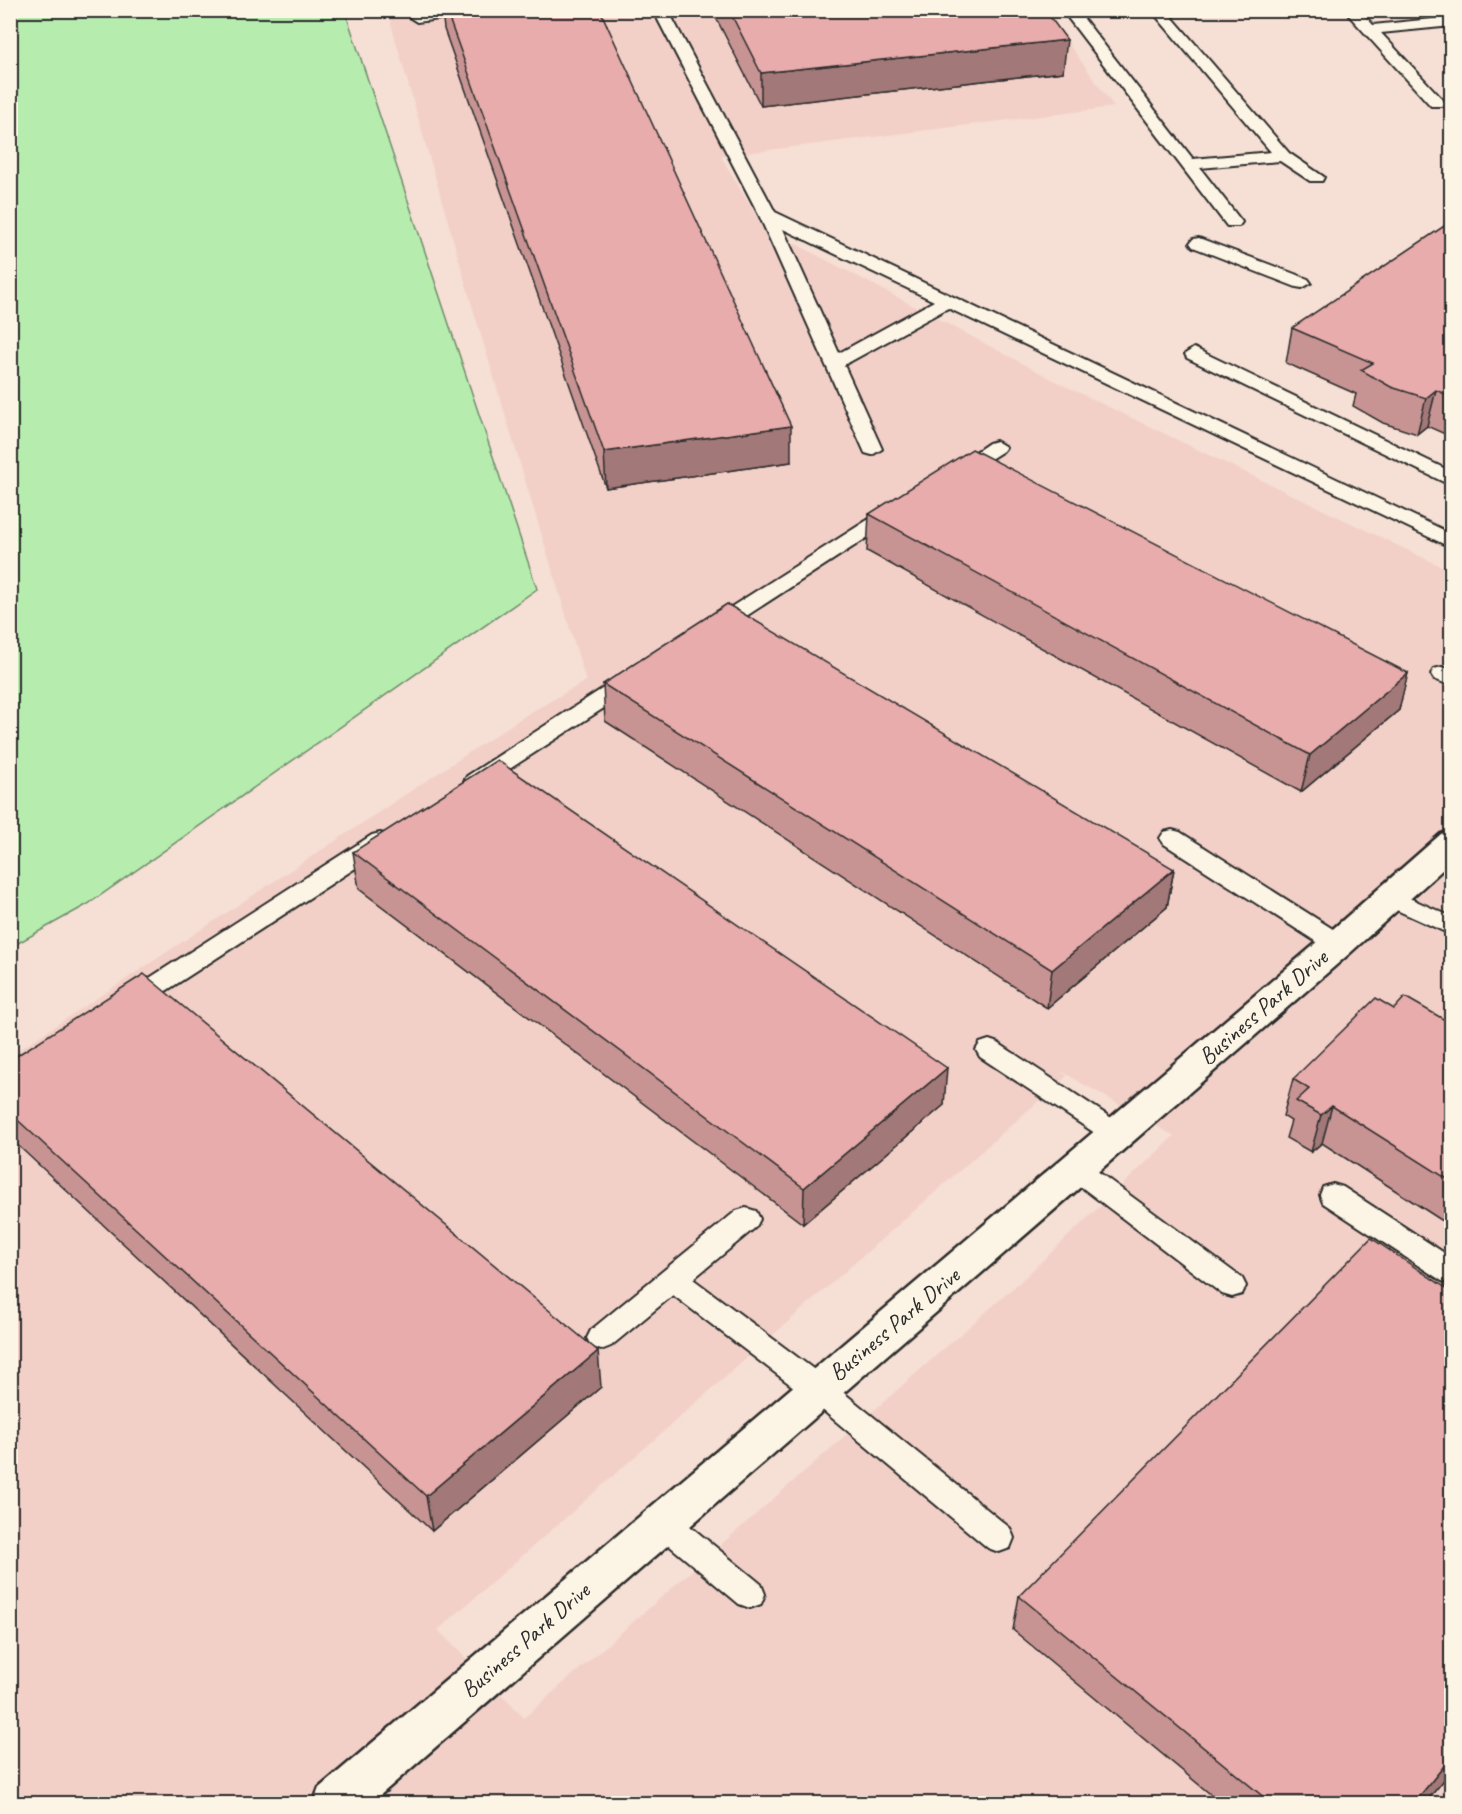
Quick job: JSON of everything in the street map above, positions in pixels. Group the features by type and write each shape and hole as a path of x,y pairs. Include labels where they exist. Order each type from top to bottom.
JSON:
{"street":[{"name":"Business Park Drive","path":"335,1803 1338,944 1452,842"}],"lane":[{"path":"417,17 477,10"},
{"path":"660,10 768,215 872,449"},
{"path":"1069,10 1233,222"},
{"path":"1158,10 1283,156 1316,177"},
{"path":"1351,10 1437,103"},
{"path":"1370,30 1452,21"},
{"path":"1188,164 1283,156"},
{"path":"768,215 1452,542"},
{"path":"1199,243 1302,283"},
{"path":"834,363 947,301"},
{"path":"1194,354 1452,480"},
{"path":"939,483 996,447"},
{"path":"696,639 910,502"},
{"path":"457,792 645,672"},
{"path":"115,1012 399,830"},
{"path":"1172,838 1338,944"},
{"path":"1389,897 1452,927"},
{"path":"988,1050 1116,1134"},
{"path":"1076,1169 1232,1286"},
{"path":"1334,1195 1452,1273"},
{"path":"601,1338 746,1219"},
{"path":"673,1279 818,1389 999,1538"},
{"path":"663,1522 750,1594"}],"shaded area":[{"path":"444,10 1045,11 1114,107 721,156 762,226 1067,387 1451,571 1451,1803 11,1804 11,1055 526,715 586,681 474,312 389,17","holes":["1061,1071 1174,1136 1020,1282 524,1718 438,1630 1067,1076"]}],"green space":[{"path":"11,10 345,11 537,589 88,904 11,947"}],"building":[{"path":"446,10 600,10 791,426 604,452"},
{"path":"729,10 1045,10 1067,40 761,73"},
{"path":"1452,221 1452,397 1436,390 1426,398 1391,387 1361,370 1373,363 1292,328"},
{"path":"972,449 1408,673 1310,755 869,514"},
{"path":"727,604 1174,869 1052,970 603,684"},
{"path":"497,760 947,1068 804,1188 353,852"},
{"path":"144,974 598,1351 426,1496 10,1113 10,1060"},
{"path":"1405,997 1452,1024 1452,1182 1332,1106 1321,1115 1296,1101 1309,1089 1293,1079 1376,998 1394,1009"},
{"path":"1371,1238 1452,1292 1452,1756 1414,1803 1271,1803 1019,1596"}]}
